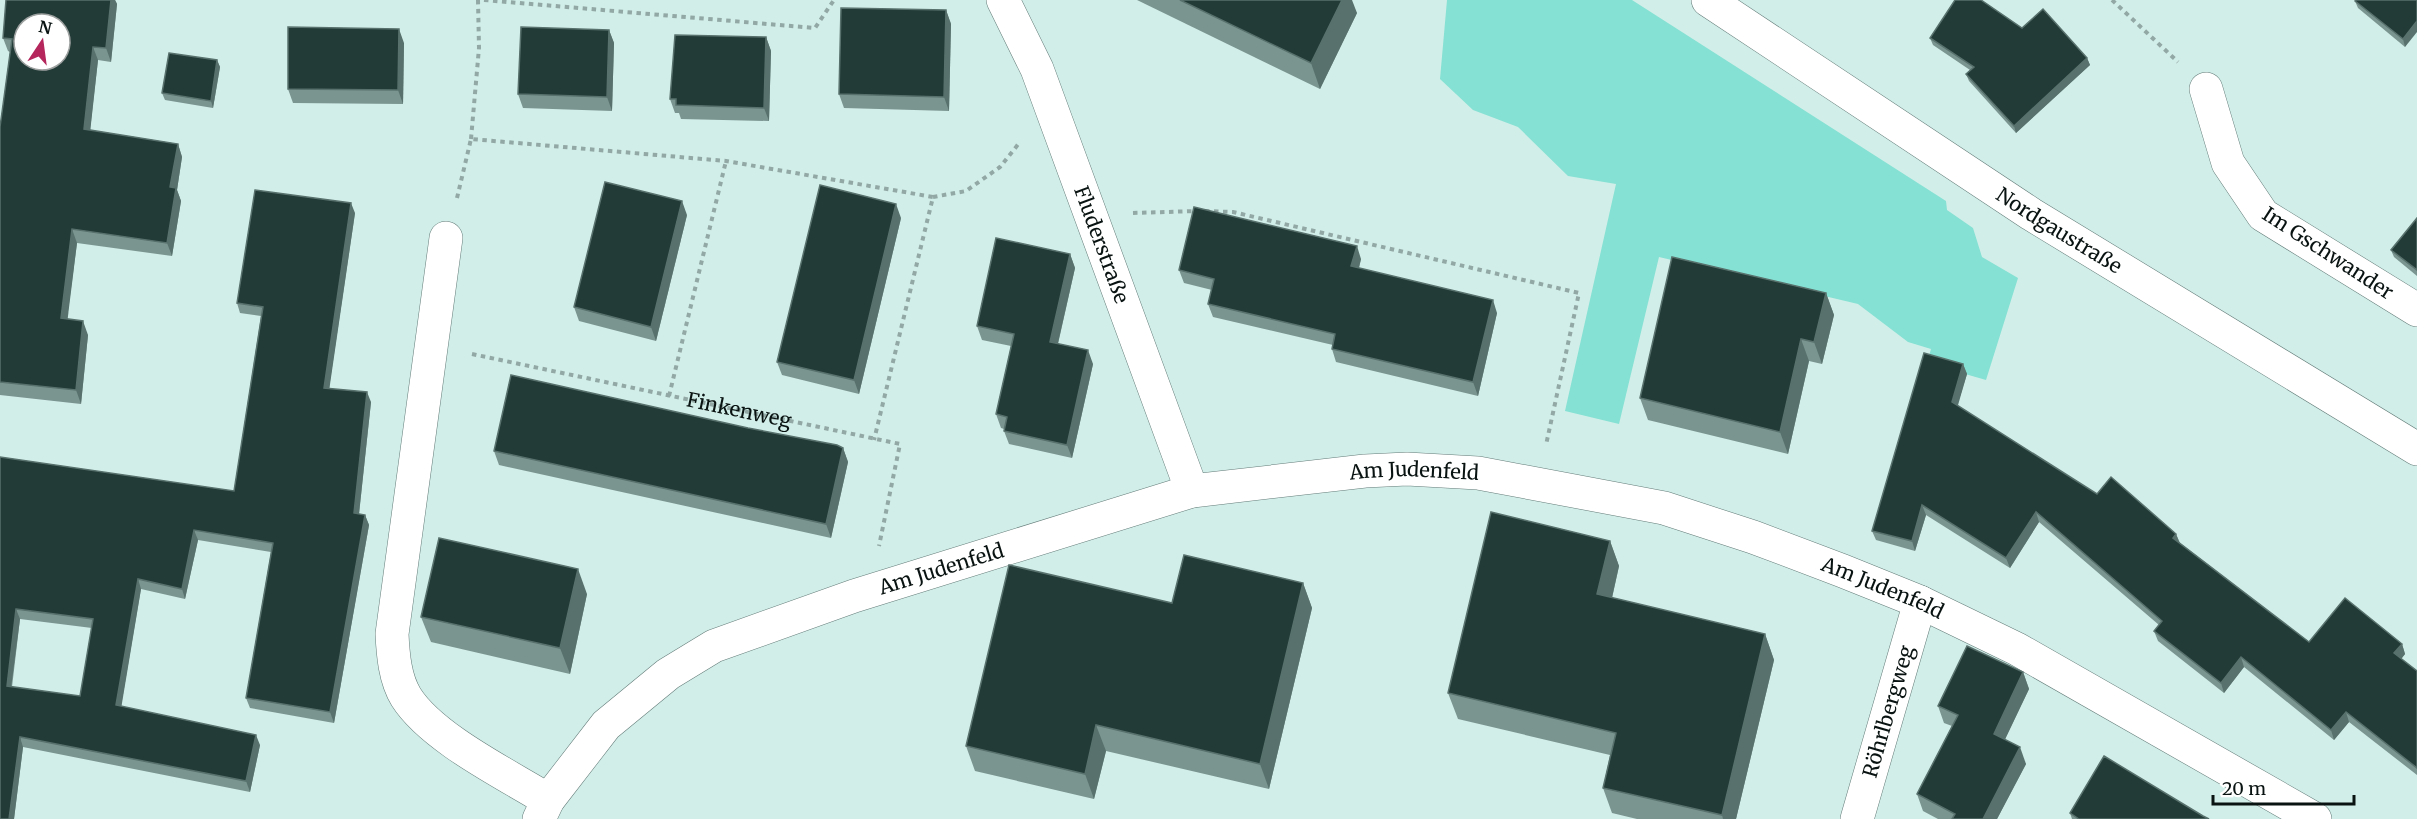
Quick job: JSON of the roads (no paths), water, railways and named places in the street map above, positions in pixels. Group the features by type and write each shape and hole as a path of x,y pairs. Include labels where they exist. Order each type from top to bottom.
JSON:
{"street":[{"name":"Fluderstraße","path":"1003,0 1037,69 1192,491"},
{"name":"Nordgaustraße","path":"1708,0 2031,214 2417,448"},
{"name":"Im Gschwander","path":"2206,89 2228,163 2263,215 2417,310"},
{"path":"446,238 392,634 394,663 406,697 438,731 543,810"},
{"name":"Am Judenfeld","path":"543,810 606,725 668,674 714,646 870,591 1192,491 1365,471 1407,469 1478,472 1538,482 1676,512 1753,537 1920,602 2017,649 2314,819"},
{"name":"Röhrlbergweg","path":"1857,819 1920,602"}]}
